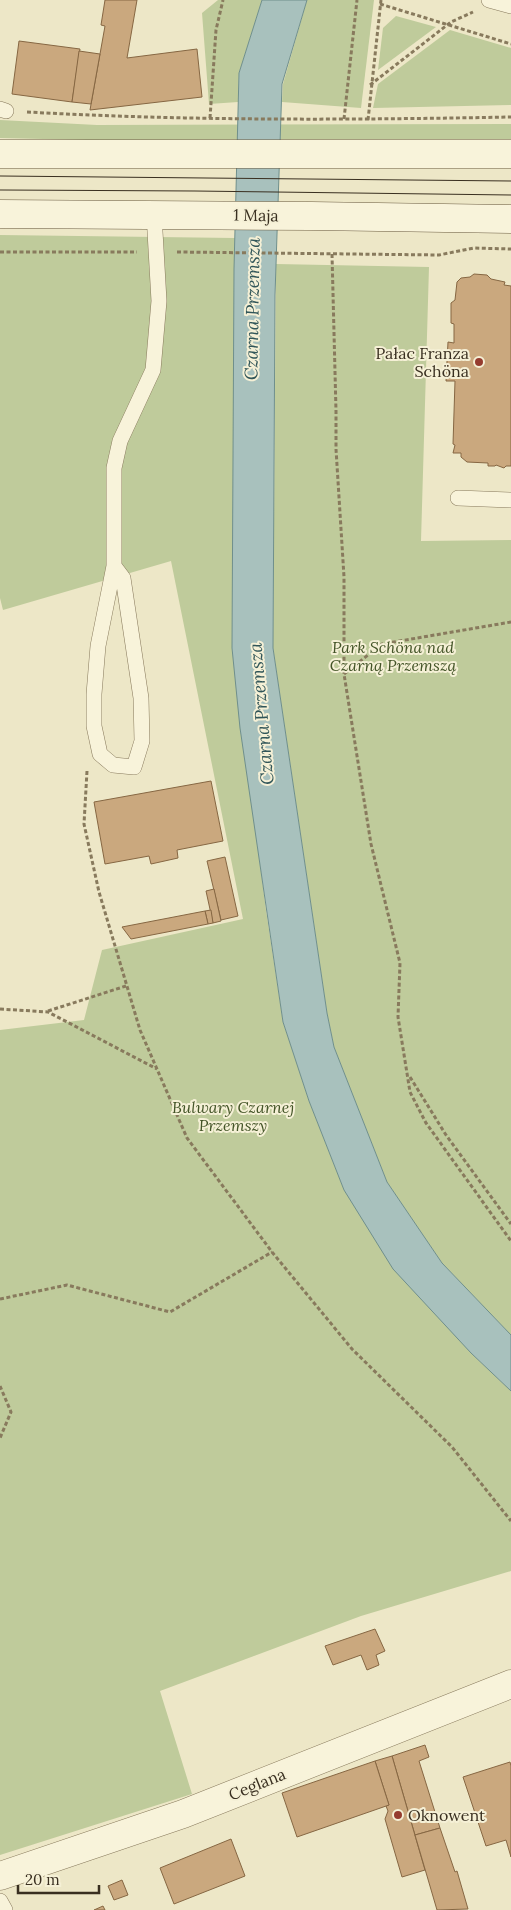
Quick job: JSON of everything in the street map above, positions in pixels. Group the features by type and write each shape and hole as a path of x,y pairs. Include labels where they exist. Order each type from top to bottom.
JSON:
{"main road":[{"path":"0,154 511,154"},
{"name":"1 Maja","path":"0,214 197,214 511,219"},
{"name":"Ceglana","path":"0,1876 183,1814 511,1684"}],"lane":[{"path":"492,1 511,6"},
{"path":"114,566 123,578 141,698 142,742 134,767 113,765 100,754 94,726 98,646 114,566 114,468 120,441 153,370 159,301 154,214"},
{"path":"458,498 511,500"},
{"path":"0,1901 5,1910"}],"path":[{"path":"210,118 216,30 222,0"},
{"path":"344,119 358,0"},
{"path":"370,85 447,25 492,1"},
{"path":"368,120 370,85 380,2 511,44"},
{"path":"3,110 89,116 210,118 368,120 511,117"},
{"path":"176,252 439,254 474,248 511,249"},
{"path":"0,252 142,252"},
{"path":"332,254 336,449 344,577 344,674 372,844 400,963 398,1011 410,1092 420,1113 511,1241"},
{"path":"344,674 382,644 511,622"},
{"path":"87,770 84,824 99,892 140,1030 187,1138 272,1252 352,1349 452,1447 511,1520"},
{"path":"0,1009 48,1012 126,986"},
{"path":"48,1012 157,1070"},
{"path":"408,1071 415,1088 441,1128 511,1224"},
{"path":"0,1299 67,1285 170,1312 272,1252"},
{"path":"0,1386 11,1412 0,1438"}],"green space":[{"path":"218,0 262,0 239,73 238,102 209,104 202,13"},
{"path":"307,0 374,0 361,108 282,102 283,84"},
{"path":"396,16 436,27 378,70 383,28"},
{"path":"450,30 511,48 511,105 373,108 378,84"},
{"path":"0,120 97,125 511,124 511,139 87,140 0,138"},
{"name":"Bulwary Czarnej Przemszy","path":"0,235 235,238 232,648 266,910 283,1022 309,1101 344,1190 471,1353 511,1391 511,1571 361,1616 160,1691 192,1794 0,1855 0,1030 84,1020 102,950 243,919 171,561 3,610 0,598"},
{"name":"Park Schöna nad Czarną Przemszą","path":"276,264 429,267 421,541 511,540 511,1335 442,1263 387,1182 334,1047 327,1013 273,648"}],"water":[{"name":"Czarna Przemsza","path":"262,0 307,0 282,84 275,295 273,648 327,1013 334,1047 387,1182 442,1263 511,1335 511,1391 471,1353 393,1269 344,1190 309,1101 283,1022 240,728 232,648 234,269 239,73"}],"building":[{"path":"105,0 137,0 127,58 197,49 202,97 90,110 105,26 101,25"},
{"path":"19,41 80,49 72,102 12,94"},
{"path":"79,51 100,54 91,104 72,102"},
{"name":"Pałac Franza Schöna","path":"474,274 487,275 491,279 505,282 504,285 511,286 511,466 504,468 496,465 488,466 488,463 467,462 461,457 461,453 453,453 455,445 453,444 455,381 446,381 448,342 454,343 451,303 455,300 457,282 461,278 470,277"},
{"path":"211,781 223,841 177,850 178,858 151,864 149,856 105,864 94,802"},
{"path":"225,857 238,916 221,920 207,861"},
{"path":"214,889 221,921 213,923 206,891"},
{"path":"211,910 213,923 208,924 205,911"},
{"path":"205,911 208,924 131,939 122,927"},
{"path":"375,1629 385,1651 376,1655 379,1665 367,1670 361,1655 333,1665 325,1646"},
{"path":"425,1745 429,1757 419,1761 440,1828 415,1835 392,1756"},
{"name":"Oknowent","path":"392,1756 425,1870 402,1877 385,1819 388,1811 386,1806 389,1805 375,1761"},
{"path":"375,1761 389,1805 297,1837 282,1793"},
{"path":"510,1762 511,1857 506,1840 486,1846 463,1777"},
{"path":"440,1828 455,1872 457,1871 468,1909 437,1910 415,1835"},
{"path":"231,1839 245,1876 174,1904 160,1868"},
{"path":"122,1880 128,1895 114,1900 108,1886"},
{"path":"103,1906 105,1910 94,1910"}],"tram line":[{"path":"0,176 511,181"},
{"path":"0,190 511,195"}],"place":[{"name":"Pałac Franza Schöna","path":"479,362"},
{"name":"Oknowent","path":"398,1815"}]}
